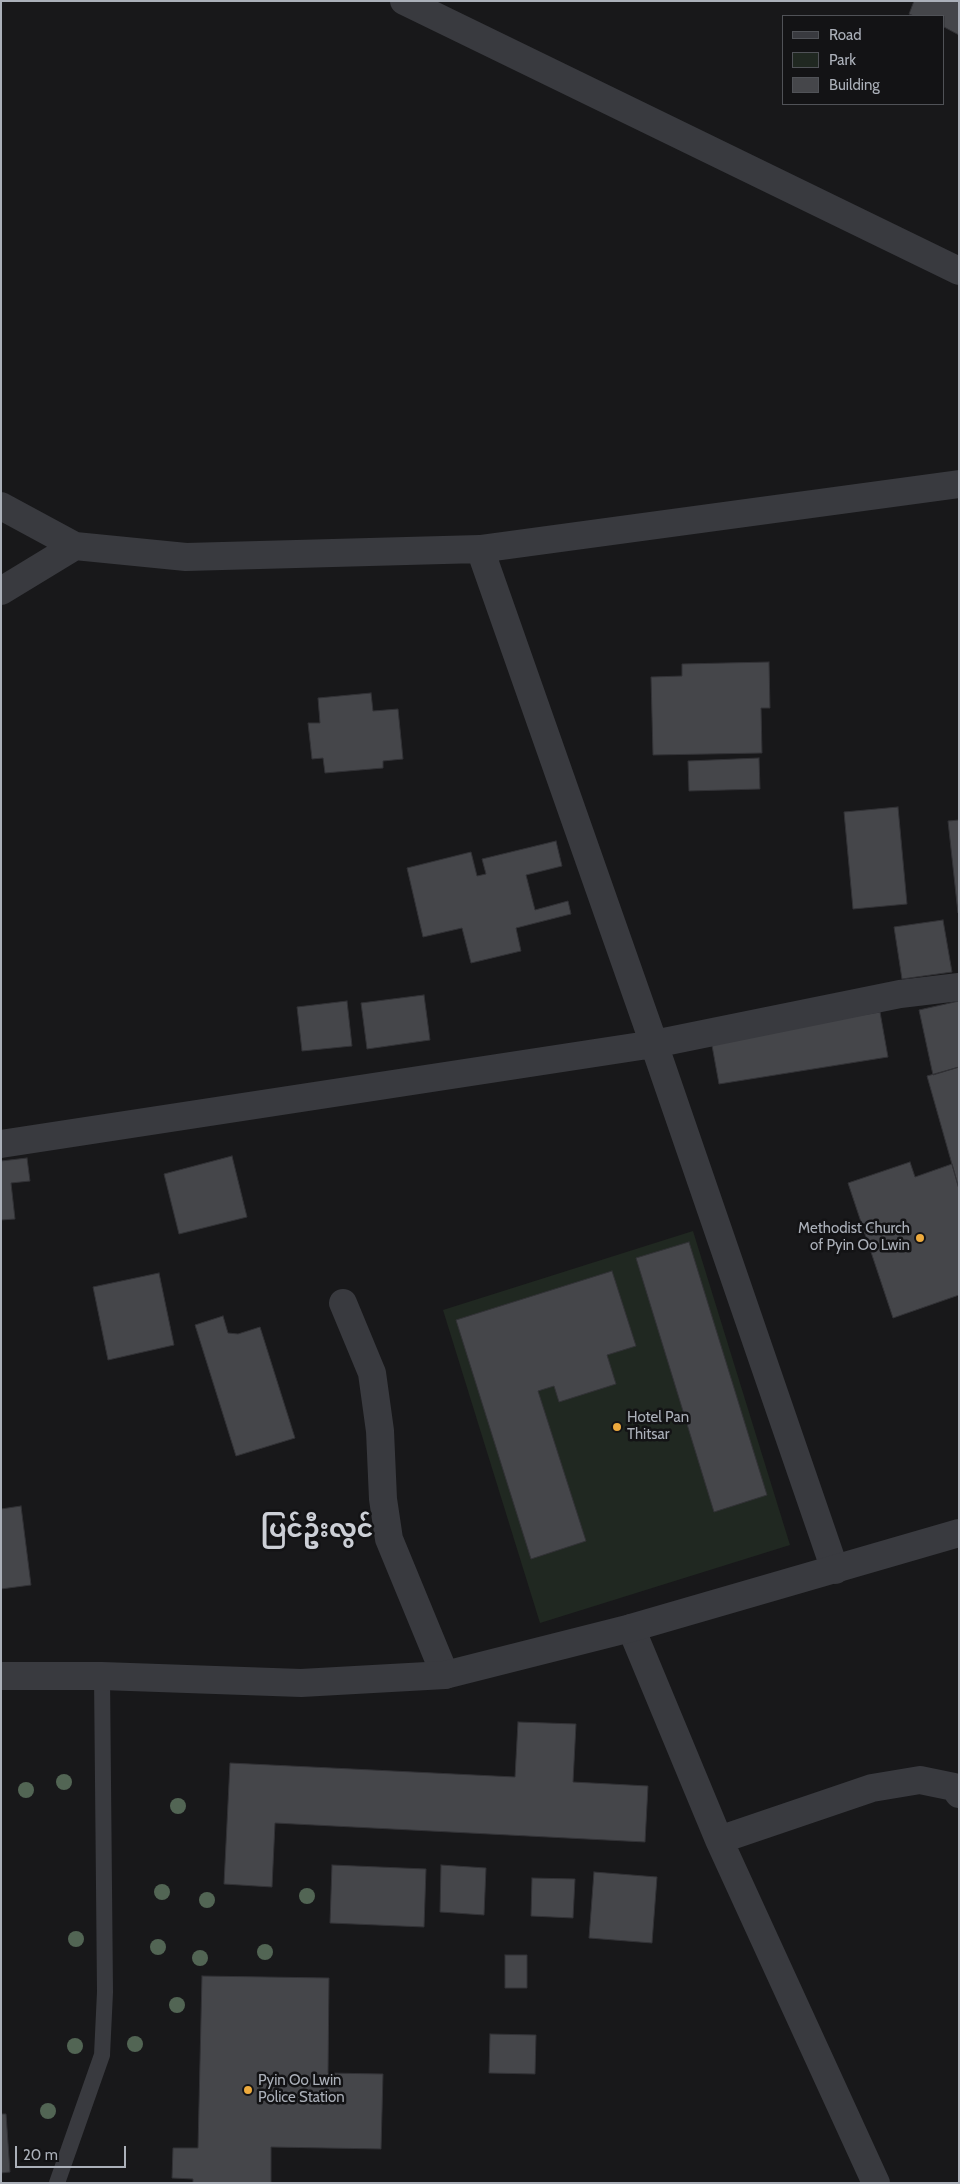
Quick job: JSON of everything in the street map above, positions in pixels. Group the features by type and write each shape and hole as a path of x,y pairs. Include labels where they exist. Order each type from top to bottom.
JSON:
{"street":[{"path":"404,1 959,271"},
{"path":"1,506 75,546 186,557 480,549 959,484"},
{"path":"1,591 75,546"},
{"path":"480,549 654,1044 835,1570"},
{"path":"1,1144 654,1044 900,994 959,987"},
{"path":"343,1303 372,1373 380,1431 384,1499 389,1539 444,1675"},
{"path":"1,1676 102,1676 301,1683 444,1675 631,1628 959,1533"},
{"path":"631,1628 718,1840 876,2183"},
{"path":"718,1840 872,1788 920,1780 954,1787 959,1794"}],"lane":[{"path":"57,2183 102,2055 105,1992 102,1676"}],"green space":[{"name":"Hotel Pan Thitsar","path":"693,1231 790,1545 540,1623 443,1310"}],"building":[{"path":"914,1 959,1 959,35 945,28 945,15 909,14"},
{"path":"769,662 770,708 761,708 762,753 653,755 651,677 682,676 682,664"},
{"path":"371,693 373,711 398,709 403,759 383,761 383,768 325,773 323,758 312,759 308,723 320,723 318,698"},
{"path":"759,758 760,789 689,791 688,761"},
{"path":"898,807 907,904 853,909 844,812"},
{"path":"959,820 959,913 958,913 948,821"},
{"path":"556,841 562,866 526,875 535,910 568,901 571,914 516,928 521,951 471,963 462,928 423,937 407,868 471,852 477,876 486,874 482,859"},
{"path":"943,920 952,972 902,979 894,927"},
{"path":"424,995 430,1040 367,1049 361,1003"},
{"path":"347,1001 352,1046 302,1051 297,1007"},
{"path":"959,1001 959,1067 933,1075 919,1010"},
{"path":"880,1012 888,1057 719,1084 711,1040"},
{"path":"959,1067 959,1189 927,1076"},
{"path":"232,1156 247,1217 179,1234 164,1174"},
{"path":"27,1158 30,1181 11,1183 15,1219 1,1220 1,1161"},
{"path":"910,1162 915,1177 952,1164 959,1189 959,1295 893,1318 848,1183"},
{"path":"689,1242 767,1495 714,1512 636,1258"},
{"path":"612,1271 636,1346 607,1355 616,1384 559,1402 554,1386 538,1391 586,1541 531,1559 456,1320"},
{"path":"159,1273 174,1345 108,1360 93,1287"},
{"path":"223,1316 228,1333 238,1334 260,1327 295,1438 236,1456 195,1325"},
{"path":"21,1506 31,1585 1,1589 1,1509"},
{"path":"518,1722 576,1724 573,1782 648,1786 645,1842 275,1823 272,1887 224,1884 230,1763 515,1777"},
{"path":"332,1865 426,1869 424,1927 330,1923"},
{"path":"441,1865 486,1868 484,1915 440,1912"},
{"path":"594,1872 657,1877 652,1943 589,1938"},
{"path":"532,1878 575,1879 573,1918 531,1916"},
{"path":"505,1955 527,1955 527,1988 505,1988"},
{"path":"202,1976 329,1978 328,2073 383,2074 381,2149 271,2147 271,2183 193,2183 193,2179 172,2178 173,2148 198,2148"},
{"path":"490,2034 536,2035 535,2074 489,2073"},
{"path":"1,2114 6,2114 10,2172 1,2173"}],"place":[{"name":"Methodist Church of Pyin Oo Lwin","path":"920,1238"},
{"name":"Hotel Pan Thitsar","path":"617,1427"},
{"name":"Pyin Oo Lwin Police Station","path":"248,2090"}],"district":[{"name":"ပြင်ဦးလွင်","path":"317,1530"}]}
